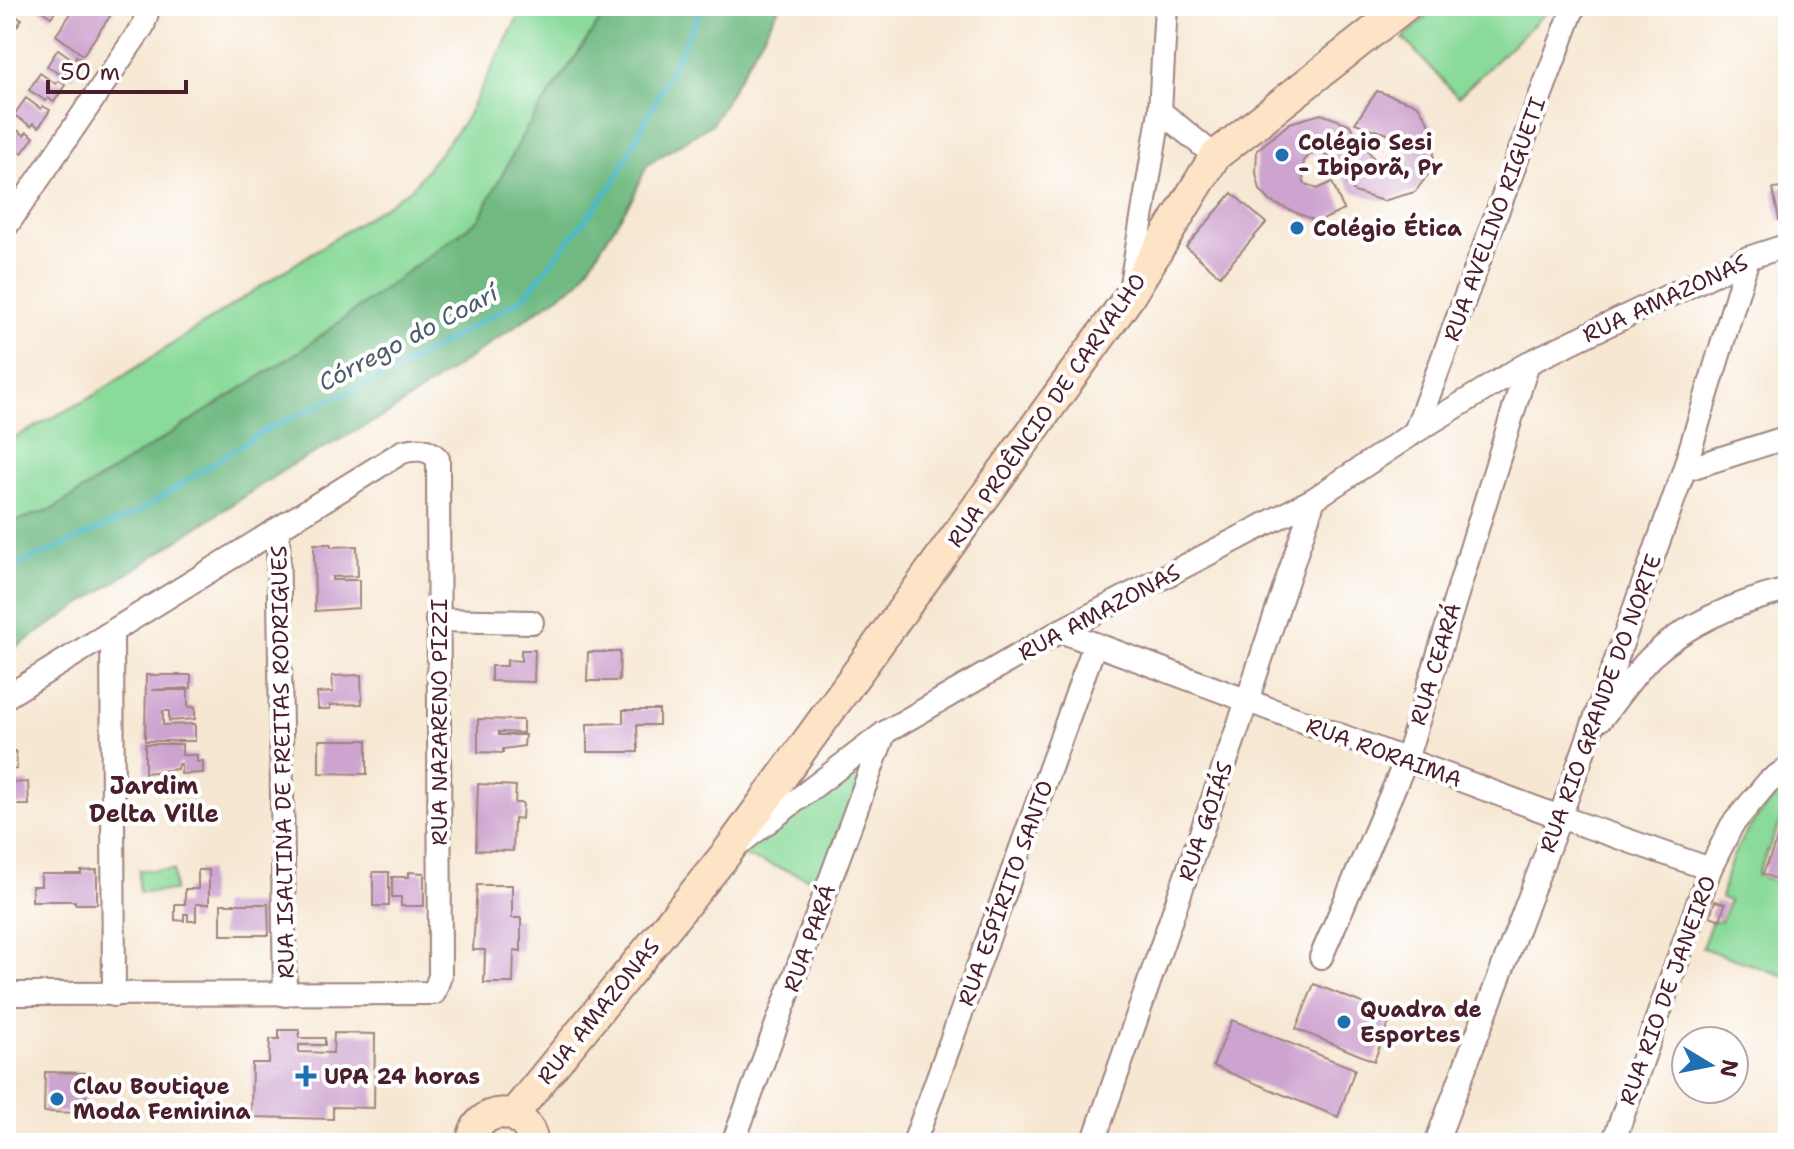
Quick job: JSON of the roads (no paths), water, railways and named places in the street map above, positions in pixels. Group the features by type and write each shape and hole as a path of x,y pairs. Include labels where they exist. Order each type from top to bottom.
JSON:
{"street":[{"path":"6,227 143,26 149,6"},
{"path":"1129,297 1160,111 1166,6"},
{"name":"RUA PROÊNCIO DE CARVALHO","path":"726,854 1129,297 1215,156 1405,6"},
{"name":"RUA AVELINO RIGUETI","path":"1415,432 1574,6"},
{"path":"1160,111 1215,156"},
{"name":"RUA AMAZONAS","path":"513,1115 726,854 884,733 1060,631 1314,499 1528,363 1748,258 1788,245"},
{"name":"RUA RIO GRANDE DO NORTE","path":"1436,1143 1560,817 1684,470 1748,258"},
{"name":"RUA CEARÁ","path":"1321,957 1406,760 1528,363"},
{"path":"1684,470 1788,437"},
{"name":"RUA NAZARENO PIZZI","path":"278,530 402,452 415,448 431,452 438,459 440,976 434,993 285,995"},
{"name":"RUA GOIÁS","path":"1093,1143 1314,499"},
{"path":"6,697 278,530"},
{"name":"RUA ISALTINA DE FREITAS RODRIGUES","path":"278,530 285,995"},
{"path":"1590,733 1651,657 1693,625 1755,598 1788,590"},
{"path":"437,620 532,622"},
{"name":"RUA RORAIMA","path":"1060,631 1560,817 1710,869"},
{"path":"112,633 114,995"},
{"name":"RUA ESPÍRITO SANTO","path":"914,1143 1095,644"},
{"name":"RUA PARÁ","path":"733,1143 884,733"},
{"name":"RUA RIO DE JANEIRO","path":"1613,1143 1710,869 1732,825 1768,782 1788,768"},
{"path":"6,994 285,995"},
{"path":"472,1143 477,1127 484,1119 503,1113 513,1115 527,1126 533,1143"}],"waterway":[{"name":"Córrego do Coarí","path":"6,570 137,513 263,431 396,370 524,297 614,183 703,6"}],"place":[{"name":"Colégio Sesi - Ibiporã, Pr","path":"1282,155"},
{"name":"Colégio Ética","path":"1297,228"},
{"name":"Quadra de Esportes","path":"1344,1022"},
{"name":"UPA 24 horas","path":"306,1076"},
{"name":"Clau Boutique Moda Feminina","path":"57,1099"}],"district":[{"name":"Jardim Delta Ville","path":"154,800"}]}
